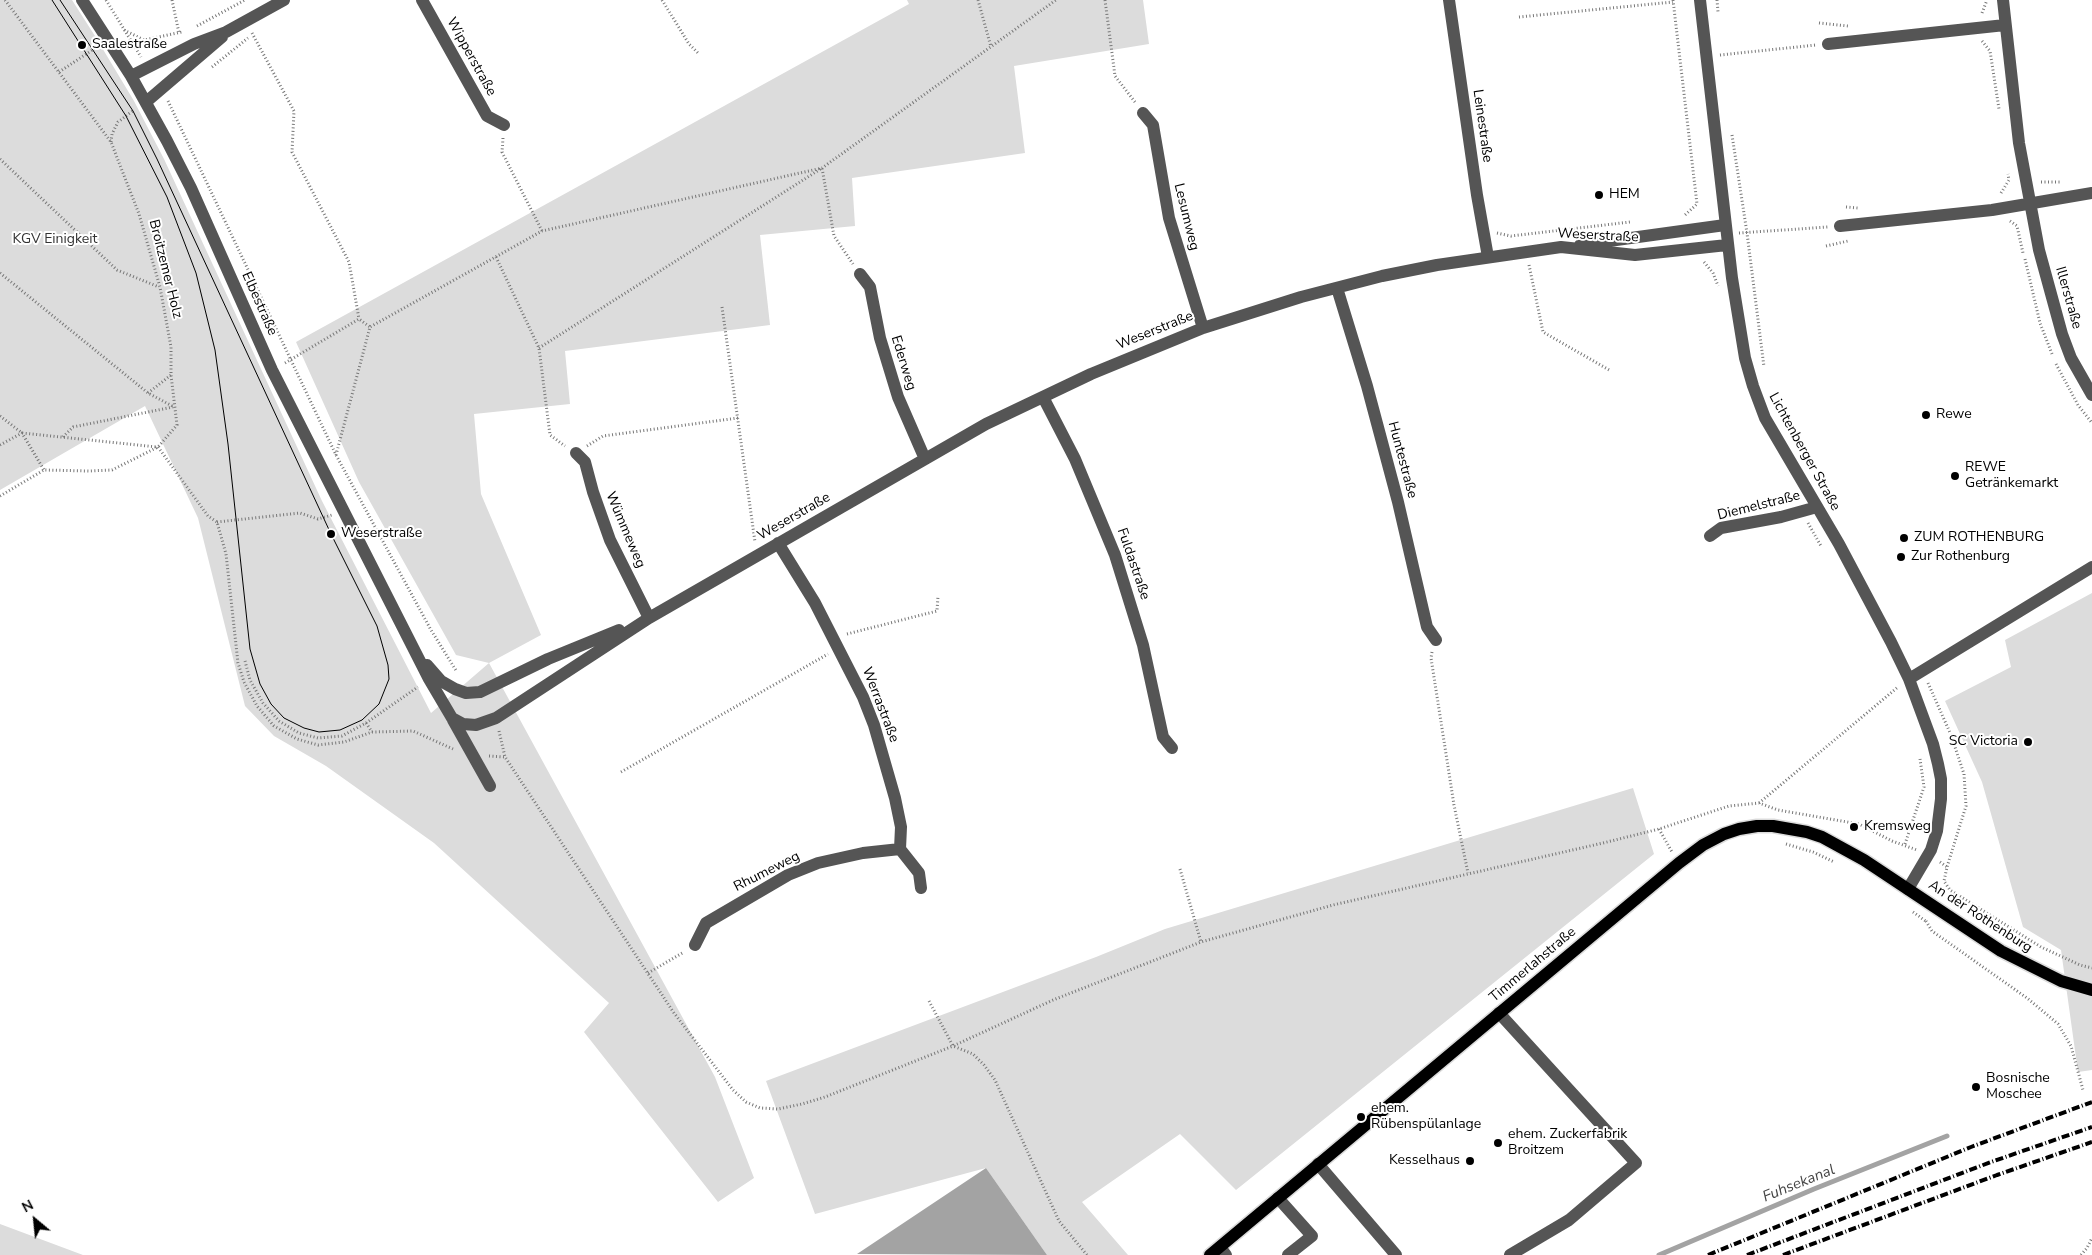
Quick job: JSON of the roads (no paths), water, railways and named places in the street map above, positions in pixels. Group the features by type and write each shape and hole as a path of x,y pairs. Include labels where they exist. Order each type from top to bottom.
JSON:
{"main road":[{"name":"Timmerlahstraße","path":"1219,1252 1318,1164 1703,845 1724,834 1756,826 1773,826 1807,832 1829,841 1864,860 1908,889"},
{"name":"An der Rothenburg","path":"1908,889 2001,951 2061,981 2092,990"}],"street":[{"name":"Elbestraße","path":"82,0 131,76 191,188 272,370 401,624"},
{"path":"131,76 194,44 226,32 284,0"},
{"name":"Wipperstraße","path":"422,0 487,116 504,125"},
{"name":"Leinestraße","path":"1449,0 1488,257"},
{"name":"Lichtenberger Straße","path":"1700,0 1713,55 1726,235 1738,322 1753,386 1770,426 1865,590 1909,679 1933,744 1941,779 1941,799 1937,831 1931,850 1908,889"},
{"name":"Illerstraße","path":"2003,0 2019,144 2048,287 2071,358 2092,395"},
{"path":"1828,44 2005,25"},
{"path":"146,102 226,32"},
{"name":"Lesumweg","path":"1143,113 1153,125 1169,218 1203,328"},
{"path":"1840,226 1992,210 2092,193"},
{"name":"Weserstraße","path":"452,718 463,724 476,725 496,718 649,618 986,424 1131,356 1203,328 1284,302 1411,270 1488,257 1561,248 1726,235"},
{"name":"Weserstraße","path":"1561,248 1634,255 1726,235"},
{"name":"Ederweg","path":"860,274 870,287 880,338 898,397 925,459"},
{"name":"Huntestraße","path":"1337,288 1367,386 1396,493 1427,627 1436,640"},
{"name":"Fuldastraße","path":"1043,397 1075,459 1115,555 1143,645 1163,737 1172,748"},
{"name":"Wümmeweg","path":"576,454 585,462 593,492 610,540 649,618"},
{"name":"Diemelstraße","path":"1710,536 1721,528 1782,517 1817,507"},
{"name":"Werrastraße","path":"778,543 815,603 863,697 884,758 895,798 901,827 900,849"},
{"path":"1909,679 2092,567"},
{"name":"Weserstraße","path":"401,624 429,667 441,681 455,690 466,693 480,692 548,659 649,618"},
{"path":"401,624 429,679 490,786"},
{"path":"900,849 918,873 921,888"},
{"name":"Rhumeweg","path":"695,945 706,924 788,875 818,863 863,853 900,849"},
{"path":"1499,1013 1636,1163 1569,1220 1510,1255"},
{"path":"1318,1164 1396,1255"},
{"path":"1278,1198 1312,1236 1288,1255"}],"waterway":[{"name":"Fuhsekanal","path":"1659,1255 1814,1189 1947,1136"}],"tram line":[{"path":"52,0 126,116 167,197 196,273 215,350 228,444 250,649 260,684 271,704 284,718 304,728 319,732 340,730 362,720 379,704 389,679 388,665 377,626 331,534 133,111 60,0"}],"railway":[{"path":"1708,1255 1971,1147 2092,1102"},
{"path":"1747,1255 1991,1162 2092,1127"},
{"path":"1783,1255 1997,1175 2092,1142"}],"place":[{"name":"Saalestraße","path":"82,45"},
{"name":"HEM","path":"1599,195"},
{"name":"Rewe","path":"1926,415"},
{"name":"REWE Getränkemarkt","path":"1955,476"},
{"name":"Weserstraße","path":"331,534"},
{"name":"ZUM ROTHENBURG","path":"1904,538"},
{"name":"Zur Rothenburg","path":"1901,557"},
{"name":"SC Victoria","path":"2028,742"},
{"name":"Kremsweg","path":"1854,827"},
{"name":"Bosnische Moschee","path":"1976,1087"},
{"name":"ehem. Rübenspülanlage","path":"1361,1117"},
{"name":"ehem. Zuckerfabrik Broitzem","path":"1498,1143"},
{"name":"Kesselhaus","path":"1470,1161"}],"park label":[{"name":"KGV Einigkeit","path":"55,240"}]}
